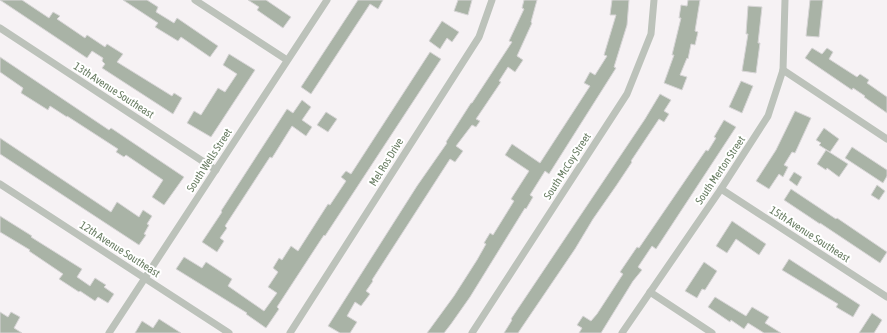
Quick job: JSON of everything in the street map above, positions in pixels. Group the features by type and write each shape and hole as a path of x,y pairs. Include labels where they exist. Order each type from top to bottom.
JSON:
{"street":[{"path":"195,0 287,60"},
{"name":"South Wells Street","path":"109,333 327,0"},
{"name":"Mel Ros Drive","path":"290,333 478,38 492,0"},
{"name":"South McCoy Street","path":"472,333 627,94 651,34 654,0"},
{"name":"South Merton Street","path":"622,333 768,116 783,70 786,0"},
{"name":"13th Avenue Southeast","path":"0,28 216,170"},
{"path":"783,70 887,139"},
{"name":"12th Avenue Southeast","path":"0,184 228,333"},
{"name":"15th Avenue Southeast","path":"720,189 887,297"},
{"path":"650,292 712,333"}],"building":[{"path":"0,0 22,0 49,18 53,12 60,16 57,19 85,38 87,35 105,47 107,44 123,54 117,62 172,96 174,93 182,98 173,114 102,68 105,64 102,61 103,58 92,51 87,58"},
{"path":"123,0 147,0 158,7 156,12 174,23 177,18 218,46 210,57 181,37 178,41 155,27 158,23"},
{"path":"248,0 266,0 291,17 283,28 257,10 259,7"},
{"path":"358,0 383,0 378,9 370,4 311,94 301,87"},
{"path":"458,0 472,0 468,15 454,11"},
{"path":"524,0 537,0 532,23 517,56 523,60 515,72 508,67 499,81 501,82 476,119 480,121 476,127 472,125 456,146 463,151 455,162 450,159 372,280 373,281 366,291 370,294 361,306 355,302 347,316 357,322 350,333 340,333 328,326 417,186 447,143 446,142 471,103 512,42 509,41 524,9 522,8"},
{"path":"612,0 629,0 627,25 614,67 616,68 549,174 545,171 530,195 533,197 526,209 525,208 470,297 451,324 444,333 427,333 454,296 477,260 490,233 493,235 514,201 511,199 529,171 505,155 512,144 540,163 590,86 584,83 590,72 595,75 607,56 604,55 616,15 610,15"},
{"path":"688,0 700,0 695,31 698,32 695,45 691,44 688,59 687,58 680,75 687,77 682,90 664,83 674,55 672,55 681,18 679,18 681,5 687,6"},
{"path":"810,0 823,0 819,37 806,36"},
{"path":"748,6 762,7 758,43 760,43 756,73 742,71 748,34 746,34"},
{"path":"442,21 459,32 452,42 447,38 440,49 429,41"},
{"path":"812,48 822,54 827,48 833,52 829,59 857,77 860,74 869,80 867,83 887,97 887,113 864,97 865,96 853,88 852,90 805,58"},
{"path":"430,52 441,59 277,307 279,309 266,328 246,314 247,313 176,269 184,257 202,268 206,262 232,279 228,286 264,311 277,293 268,287 278,272 273,268 279,258 282,260 291,246 298,251 328,204 330,205 346,181 341,177 346,171 351,174"},
{"path":"229,54 255,70 211,137 187,123 194,111 201,115 218,88 225,92 237,74 223,65"},
{"path":"0,57 109,130 111,128 184,177 164,205 152,197 163,180 126,155 124,157 116,152 118,149 67,116 50,106 48,110 21,93 23,88 0,72"},
{"path":"741,81 753,86 742,113 729,107"},
{"path":"660,94 671,100 664,111 669,114 664,122 659,119 575,249 518,333 504,333 512,320 511,319 645,119"},
{"path":"302,100 311,107 302,120 312,127 306,136 292,126 225,226 227,228 220,238 224,241 217,252 202,242 287,109 293,113"},
{"path":"795,111 811,118 795,153 792,152 784,165 788,167 783,177 779,174 769,189 756,181 776,150"},
{"path":"326,112 337,119 328,132 317,125"},
{"path":"724,120 736,127 656,249 652,246 638,267 642,270 633,281 601,333 579,333 582,328 577,325 583,316 591,321 597,314 623,274 620,272 637,247 639,248 706,150 708,151"},
{"path":"824,128 839,139 830,152 819,145 821,143 816,140"},
{"path":"0,138 111,212 117,202 139,217 143,210 152,216 147,224 149,225 144,234 146,235 139,245 0,154"},
{"path":"852,147 887,170 887,176 883,183 845,158"},
{"path":"826,150 848,164 839,177 827,168 826,170 817,164"},
{"path":"794,172 802,177 797,186 789,180"},
{"path":"877,185 885,191 879,200 871,195"},
{"path":"791,189 887,252 880,263 784,200"},
{"path":"0,216 82,269 77,277 90,286 95,278 106,285 104,287 114,294 108,303 98,297 95,301 59,279 63,274 29,251 30,250 0,232"},
{"path":"732,221 766,244 759,255 736,239 727,253 716,246"},
{"path":"789,259 860,305 853,317 836,307 838,304 782,270"},
{"path":"704,262 717,271 705,290 702,289 697,298 685,291"},
{"path":"715,297 746,316 752,307 769,317 765,323 781,333 764,333 748,323 744,329 731,320 730,322 708,307"},
{"path":"0,312 8,317 11,312 20,317 14,328 22,333 0,333"},
{"path":"872,313 882,320 874,333 859,333"},
{"path":"159,319 181,333 135,333 142,321 153,328"}]}
